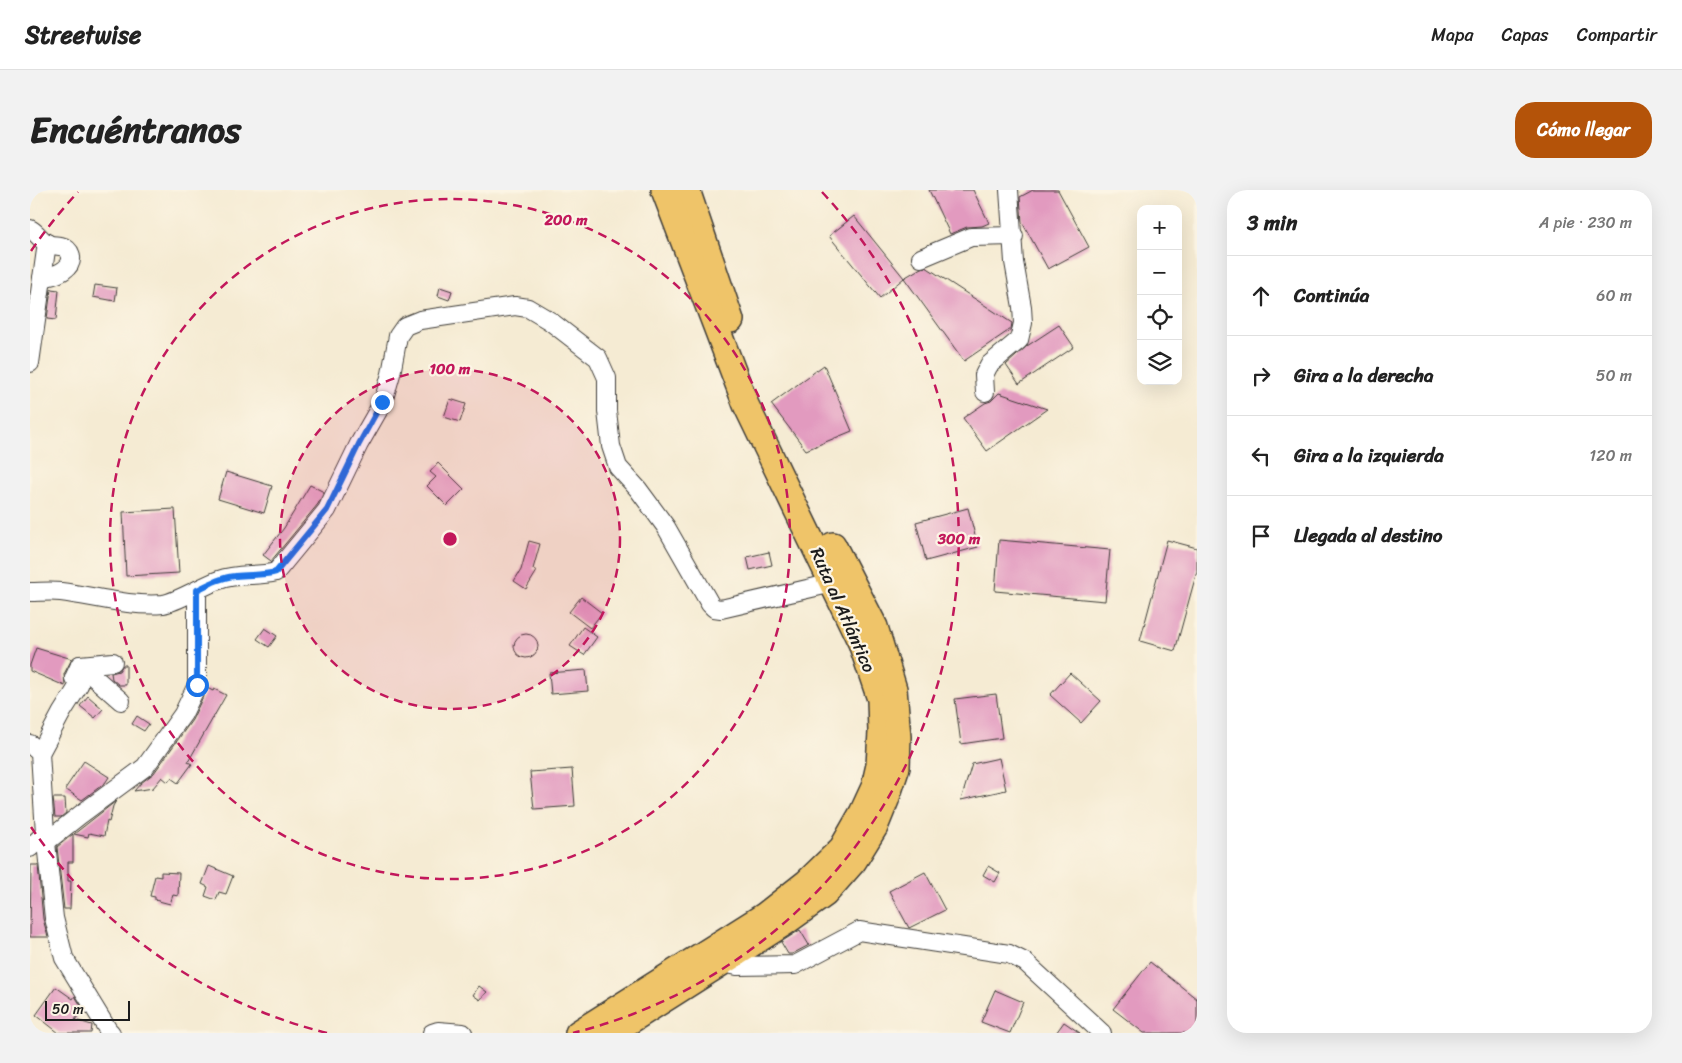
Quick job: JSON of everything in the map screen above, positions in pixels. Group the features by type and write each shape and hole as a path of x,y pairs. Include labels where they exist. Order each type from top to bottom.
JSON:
{"highway":[{"name":"Ruta al Atlántico","path":"578,1033 765,915 807,882 842,848 874,787 879,765 880,699 861,642 746,405 664,190"},
{"name":"Ruta al Atlántico","path":"611,1033 783,924 825,894 854,861 875,827 896,767 898,737 894,689 875,627 768,416 726,306 687,190"}],"street":[{"path":"985,392 984,375 989,365 1019,340 1023,323 1014,262 1014,236 1009,190"},
{"path":"30,229 36,231 47,244 62,246 69,251 71,256 71,263 64,270 42,278"},
{"path":"921,258 971,238 1014,236"},
{"path":"30,362 47,244"},
{"path":"30,592 59,592 134,603 164,604 219,580 234,576 264,575 276,572 327,510 382,402 391,374 398,336 405,326 420,320 515,306 528,308 550,321 598,358 608,378 611,446 618,467 638,489 666,527 714,608 721,609 833,583"},
{"path":"40,841 80,815 145,767 183,714 197,685 197,590"},
{"path":"80,664 113,662"},
{"path":"80,664 74,678 79,685 35,749 40,841 54,918 64,958 111,1033"},
{"path":"80,664 122,701"},
{"path":"722,963 737,966 795,966 859,931 901,939 1009,954 1025,962 1102,1033"},
{"path":"432,1033 463,1033"}],"building":[{"path":"929,190 973,190 989,223 982,226 967,227 950,234"},
{"path":"1033,190 1058,190 1089,247 1048,269 1022,222 1020,197"},
{"path":"854,216 904,278 880,298 829,236"},
{"path":"926,267 1012,323 1011,329 964,361 904,278"},
{"path":"95,285 117,288 115,301 93,297"},
{"path":"440,287 452,291 449,300 438,296"},
{"path":"51,289 59,290 56,320 47,319"},
{"path":"1059,325 1074,347 1019,384 1006,365 1027,346"},
{"path":"824,365 852,431 806,450 771,404"},
{"path":"999,393 1047,409 987,451 963,418 991,401"},
{"path":"450,399 466,404 460,422 444,417"},
{"path":"438,463 464,489 447,506 427,486 436,477 430,472"},
{"path":"226,472 272,486 264,513 218,499"},
{"path":"310,485 324,492 318,504 271,561 263,555 284,528"},
{"path":"968,508 978,547 926,561 916,522"},
{"path":"175,509 179,573 126,576 123,512"},
{"path":"999,540 1110,550 1105,601 995,591"},
{"path":"1167,540 1197,548 1197,571 1175,651 1140,641"},
{"path":"529,541 540,544 533,569 537,571 526,589 514,581 521,570"},
{"path":"769,552 772,565 750,570 747,557"},
{"path":"581,597 602,613 590,628 569,612"},
{"path":"583,627 597,637 584,655 570,646"},
{"path":"265,628 277,636 269,647 257,639"},
{"path":"526,634 534,638 538,646 534,654 526,658 518,654 514,646 518,638"},
{"path":"36,648 72,659 64,674 65,686 30,671 30,665"},
{"path":"123,665 126,665 126,685 119,685 112,679 111,673 119,671"},
{"path":"586,670 588,691 551,694 549,673"},
{"path":"1070,673 1101,701 1081,723 1050,695"},
{"path":"207,688 226,695 188,762 192,764 178,783 171,778 168,782 162,777 153,788 134,791 154,773 192,720"},
{"path":"996,694 1002,738 961,744 955,699"},
{"path":"88,696 103,709 95,718 80,706"},
{"path":"137,716 149,724 144,731 132,724"},
{"path":"999,758 1006,790 961,800 972,764"},
{"path":"84,761 109,777 105,783 82,800 65,789"},
{"path":"572,769 575,806 534,809 530,772"},
{"path":"53,798 65,798 66,813 61,817 55,817"},
{"path":"116,801 109,822 107,821 104,836 89,833 88,837 74,834"},
{"path":"73,834 73,862 68,862 68,881 71,881 70,909 64,909 57,847"},
{"path":"31,865 38,865 43,919 48,937 30,937"},
{"path":"209,866 233,876 226,894 219,892 216,900 205,896 208,887 202,884"},
{"path":"988,866 1000,873 995,882 983,875"},
{"path":"161,872 179,873 178,896 173,895 170,904 155,900 155,897 150,896 155,876 161,877"},
{"path":"925,872 945,910 909,928 889,891"},
{"path":"800,930 809,945 792,954 788,954 781,942"},
{"path":"1150,962 1197,999 1197,1033 1144,1033 1113,1009"},
{"path":"479,986 487,992 480,1000 473,995"},
{"path":"56,987 73,999 75,996 83,1009 75,1020 92,1025 91,1033 59,1033 36,1015"},
{"path":"995,990 1023,1002 1010,1033 981,1022"},
{"path":"1064,1022 1080,1033 1056,1033"}],"route":[{"path":"197,685 197,590 219,580 234,576 264,575 276,572 327,510 382,402"}]}
